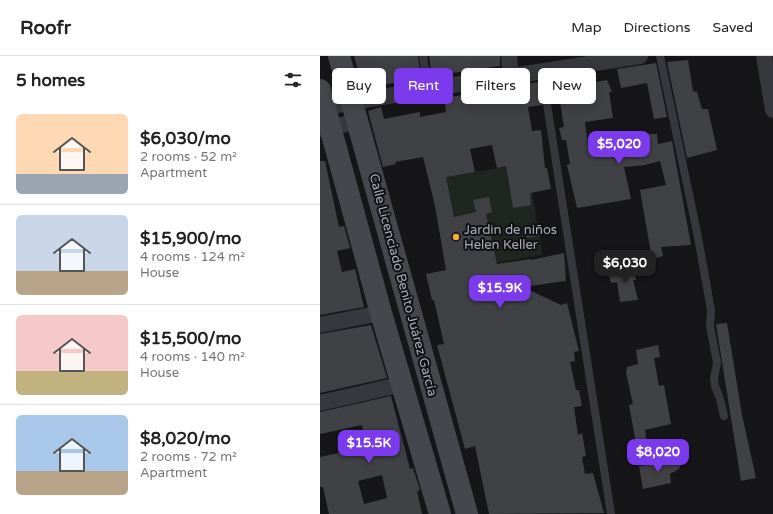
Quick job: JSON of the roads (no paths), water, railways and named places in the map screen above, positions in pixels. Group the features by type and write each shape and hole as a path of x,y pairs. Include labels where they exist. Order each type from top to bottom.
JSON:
{"street":[{"name":"Calle Licenciado Benito Juárez García","path":"339,56 466,514"},
{"path":"509,56 510,68"},
{"path":"560,68 597,60 640,56"},
{"path":"764,56 773,110"},
{"path":"324,113 354,112 394,99"},
{"name":"Calle Licenciado Benito Juárez García","path":"324,113 440,514"},
{"path":"320,325 381,313"},
{"path":"320,402 403,384"}],"lane":[{"path":"423,56 425,68"},
{"path":"660,56 679,156 697,232 710,310 710,326 717,363 714,386 720,399 724,416"},
{"path":"547,104 610,514"}],"place":[{"name":"Jardin de niños Helen Keller","path":"456,237"}]}
